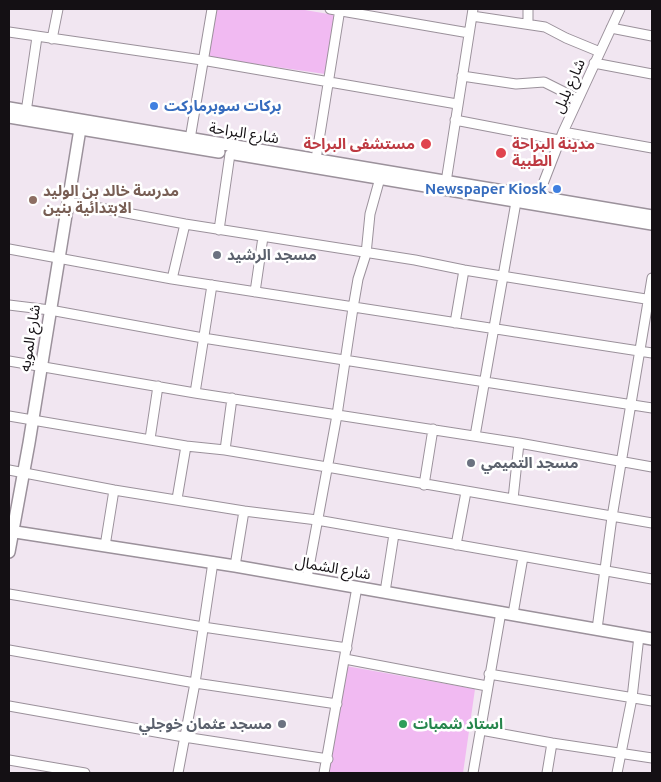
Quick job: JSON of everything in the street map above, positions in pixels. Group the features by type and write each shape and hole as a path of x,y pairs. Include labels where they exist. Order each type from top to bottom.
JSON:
{"street":[{"path":"52,39 58,9"},
{"path":"190,139 212,9"},
{"path":"330,9 469,33"},
{"path":"528,9 528,23"},
{"name":"شارع بلبل","path":"536,201 561,136 620,9"},
{"path":"316,159 340,10"},
{"path":"446,182 472,12 545,27 600,52"},
{"path":"611,28 652,36"},
{"path":"9,32 202,60 457,104"},
{"path":"26,112 37,37"},
{"path":"594,63 652,74"},
{"path":"462,76 516,84 544,82 578,98"},
{"name":"شارع البراحة","path":"9,108 446,182 652,224"},
{"name":"شارع البراحة","path":"9,117 516,202 536,201 652,216"},
{"path":"455,120 652,148"},
{"name":"شارع المويه","path":"9,552 11,531 33,420 80,129"},
{"path":"219,230 230,154"},
{"path":"307,578 338,415 358,279 366,254 370,214 380,178"},
{"path":"68,202 219,230 650,299"},
{"path":"475,436 516,202"},
{"path":"172,279 185,224"},
{"path":"255,292 263,237"},
{"path":"9,249 172,279 652,353"},
{"path":"454,323 464,270"},
{"path":"597,629 612,517 652,278"},
{"path":"195,392 212,285"},
{"path":"9,305 50,310 203,338 652,408"},
{"path":"9,361 519,443 652,467"},
{"path":"150,439 158,386"},
{"path":"224,450 232,398"},
{"path":"9,416 186,446 224,450 327,467 652,523"},
{"path":"424,485 433,430"},
{"path":"513,499 519,443"},
{"path":"177,499 186,446"},
{"path":"9,470 114,490 244,511 317,520 652,579"},
{"path":"105,546 114,490"},
{"path":"456,545 466,492"},
{"path":"235,566 244,511"},
{"name":"شارع الشمال","path":"11,531 213,562 652,639"},
{"path":"385,592 394,534"},
{"path":"513,614 523,557"},
{"path":"178,773 195,683 213,562"},
{"path":"324,773 328,759 356,587"},
{"path":"9,594 203,627 346,648"},
{"path":"473,773 500,612"},
{"path":"617,773 632,698 639,636"},
{"path":"9,650 195,683 337,704"},
{"path":"345,659 487,686"},
{"path":"489,674 652,701"},
{"path":"9,706 184,737 328,759"},
{"path":"481,730 652,758"},
{"path":"547,773 552,743"},
{"path":"9,760 85,773"}],"shaded area":[{"path":"216,9 299,9 334,15 325,74 207,57"},
{"name":"استاد شمبات","path":"346,666 475,689 463,773 328,773"}],"place":[{"name":"بركات سوبرماركت","path":"154,106"},
{"name":"مستشفى البراحة","path":"426,144"},
{"name":"مدينة البراحة الطبية","path":"501,153"},
{"name":"Newspaper Kiosk","path":"557,189"},
{"name":"مدرسة خالد بن الوليد الابتدائية بنين","path":"33,200"},
{"name":"مسجد الرشيد","path":"217,255"},
{"name":"مسجد التميمي","path":"471,463"},
{"name":"مسجد عثمان خوجلي","path":"282,724"},
{"name":"استاد شمبات","path":"403,724"}]}
